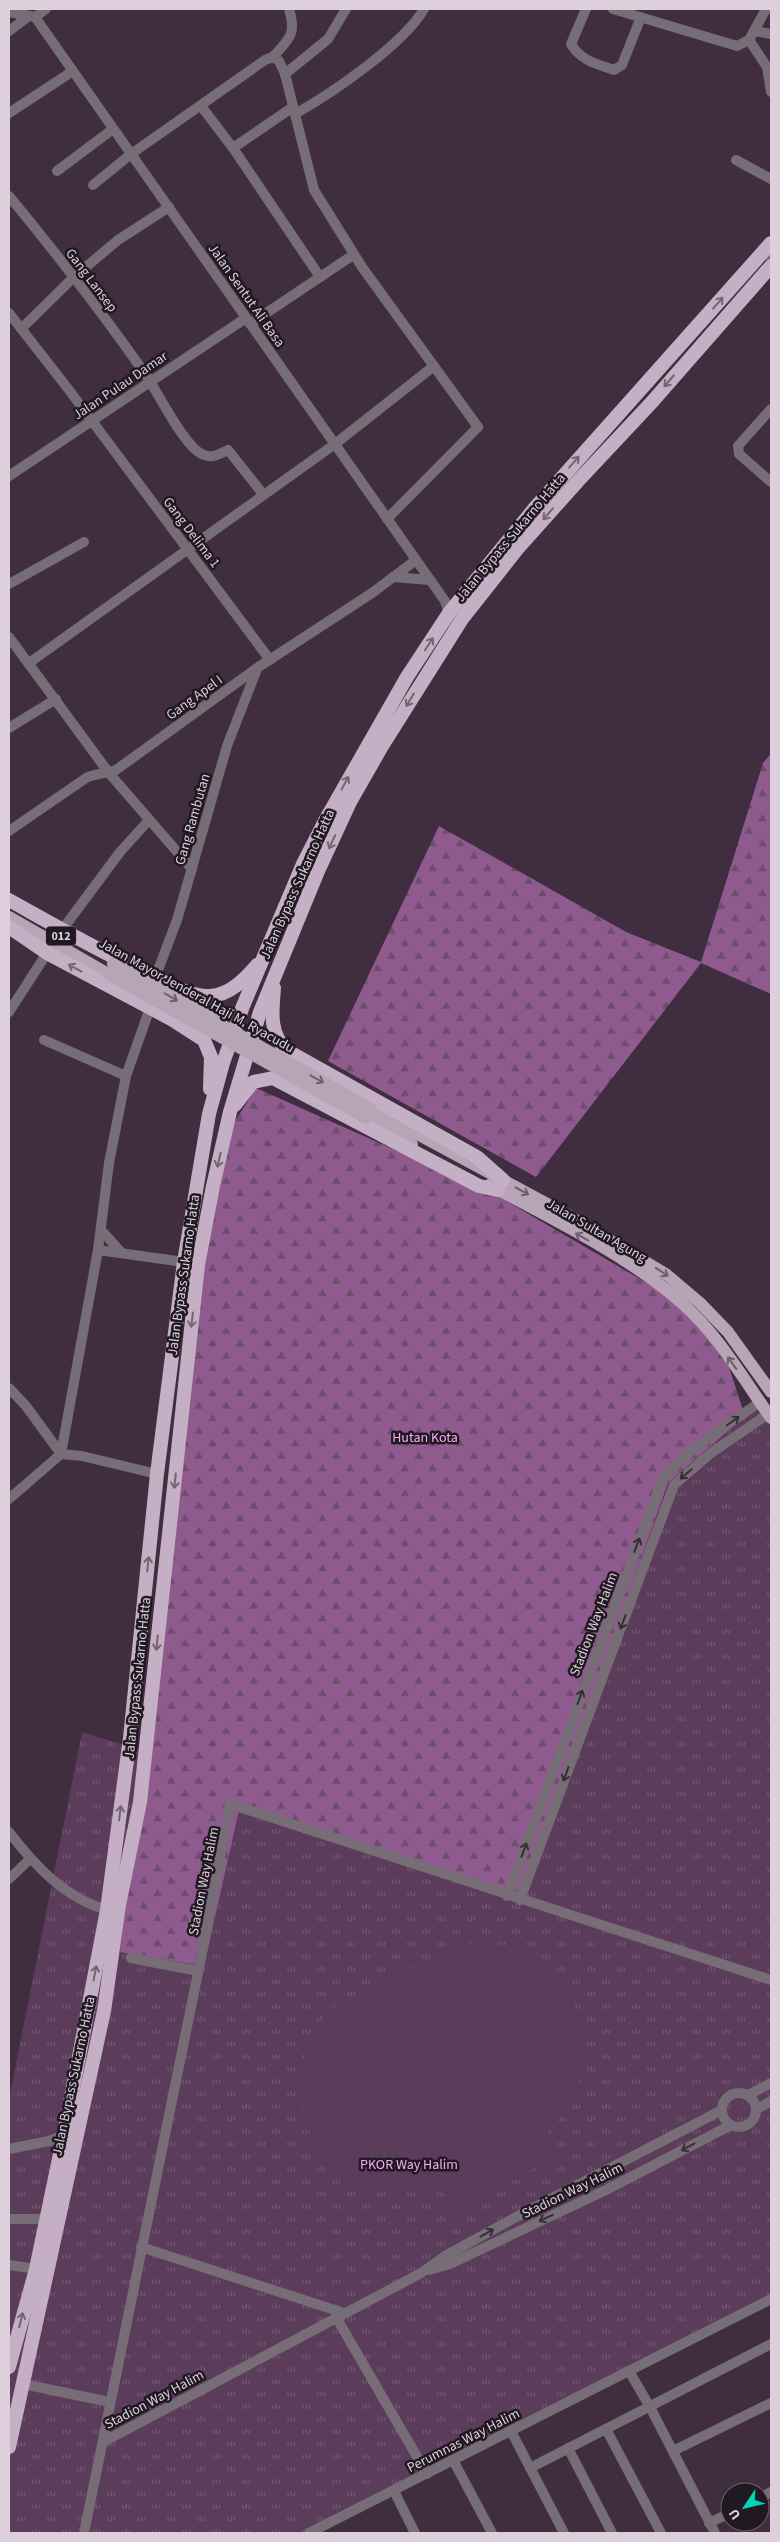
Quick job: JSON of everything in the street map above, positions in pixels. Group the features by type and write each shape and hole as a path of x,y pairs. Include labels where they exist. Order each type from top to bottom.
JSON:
{"highway":[{"name":"Jalan Bypass Sukarno Hatta","path":"9,2366 36,2269 64,2135 106,1910 130,1738 158,1474 184,1262 209,1114 232,1037 303,864 344,785 407,677 449,613 534,509 697,327 769,251"},
{"name":"Jalan Bypass Sukarno Hatta","path":"9,2447 104,2011 119,1905 140,1802 198,1265 213,1186 244,1060 276,972 318,871 350,802 416,690 462,619 518,548 652,402 771,266"},
{"path":"697,327 699,336 705,338 708,336"},
{"path":"672,355 682,356 683,365"},
{"path":"9,900 155,978 200,995 220,994 240,983 265,954"},
{"path":"9,927 47,953 150,1008 204,1040 211,1052 209,1114"},
{"path":"276,972 272,1026 276,1037 286,1050 477,1157 500,1185"},
{"path":"176,987 209,1006 216,1016 217,1025 212,1033 196,1034"},
{"path":"286,1050 267,1049 258,1056 259,1068 273,1078 479,1186 500,1185"},
{"path":"230,1112 250,1085 263,1079 273,1078"},
{"path":"164,1423 180,1427"}],"main road":[{"name":"Jalan Mayor Jenderal Haji M. Ryacudu","path":"9,906 110,969"},
{"name":"Jalan Mayor Jenderal Haji M. Ryacudu","path":"9,917 110,969 369,1114"},
{"name":"Jalan Sultan Agung","path":"369,1114 500,1185 612,1240 667,1275 700,1303 728,1332 771,1392"},
{"name":"Jalan Sultan Agung","path":"500,1185 650,1278 684,1305 713,1337 770,1416"}],"street":[{"path":"9,31 46,9"},
{"path":"93,185 131,154 272,57 293,32 293,22 289,9"},
{"path":"285,74 328,40 346,9"},
{"path":"233,148 294,110 328,94 407,33 424,9"},
{"path":"586,9 571,44 576,53 584,59 614,70 622,65 641,17"},
{"path":"613,9 737,46 749,40 766,9"},
{"path":"9,12 32,16"},
{"name":"Jalan Sentut Ali Basa","path":"32,16 73,71 445,601 449,613"},
{"path":"755,31 771,34"},
{"path":"749,40 767,67 771,92"},
{"path":"272,57 279,62 285,74 314,190 354,254 478,427 387,519"},
{"path":"9,113 73,71"},
{"path":"201,106 233,148 320,277"},
{"path":"57,170 113,129"},
{"path":"736,160 771,179"},
{"name":"Gang Lansep","path":"9,196 74,277 150,382 193,446 208,457 214,457 228,450 263,494"},
{"path":"21,330 74,277 118,240 168,207"},
{"name":"Jalan Pulau Damar","path":"9,476 150,382 354,254"},
{"name":"Gang Delima 1","path":"9,313 270,660"},
{"path":"29,663 186,548 334,444 434,366"},
{"path":"771,408 738,446 739,454 771,482"},
{"path":"9,584 84,542"},
{"name":"Gang Apel I","path":"9,831 86,778 102,772 109,773 257,668 416,560"},
{"path":"393,577 430,580"},
{"path":"9,637 109,773 192,869"},
{"name":"Gang Rambutan","path":"155,978 177,920 227,746 257,668"},
{"path":"9,728 56,699"},
{"path":"62,930 120,852 149,820"},
{"path":"9,1012 47,953"},
{"path":"9,1499 61,1454 98,1250 109,1163 126,1076 150,1008"},
{"path":"44,1040 126,1076"},
{"path":"101,1230 122,1252"},
{"path":"98,1250 184,1262"},
{"path":"9,1388 26,1406 61,1454 82,1456 158,1474"},
{"name":"Stadion Way Halim","path":"507,1896 661,1483 668,1473 704,1441 760,1402"},
{"name":"Stadion Way Halim","path":"520,1900 674,1485 711,1453 770,1416"},
{"name":"Stadion Way Halim","path":"105,2441 110,2402 230,1804 507,1896 771,1980"},
{"path":"9,1832 30,1859 69,1893 106,1910"},
{"path":"9,1879 30,1859"},
{"path":"131,1958 198,1971"},
{"path":"748,2095 771,2083"},
{"path":"742,2093 748,2095 756,2104 757,2109 753,2120 748,2124 737,2127 727,2121 722,2110 726,2099 731,2095 742,2093"},
{"path":"757,2109 771,2101"},
{"name":"Stadion Way Halim","path":"105,2441 421,2273 445,2256 518,2216 722,2110"},
{"name":"Stadion Way Halim","path":"421,2273 450,2264 574,2205 731,2124"},
{"path":"9,2149 49,2141 64,2135"},
{"path":"566,2191 574,2205"},
{"path":"518,2216 524,2228"},
{"path":"9,2219 46,2219"},
{"path":"141,2248 340,2315 427,2474"},
{"path":"9,2265 36,2269"},
{"name":"Perumnas Way Halim","path":"310,2533 771,2299"},
{"path":"530,2468 771,2344"},
{"path":"629,2372 650,2406 715,2533"},
{"path":"24,2384 110,2402"},
{"path":"673,2451 771,2403"},
{"path":"606,2429 661,2533"},
{"path":"511,2431 564,2533"},
{"path":"84,2533 105,2441"},
{"path":"568,2448 612,2533"},
{"path":"454,2460 492,2533"},
{"path":"394,2491 411,2532"},
{"path":"710,2523 720,2518"}],"green space":[{"path":"771,754 771,994 701,963 536,1177 328,1061 439,826 626,932 701,962 763,763"},
{"name":"Hutan Kota","path":"256,1088 496,1195 683,1304 724,1352 745,1416 668,1483 520,1900 239,1810 204,1966 120,1952 208,1203 232,1126"},
{"name":"PKOR Way Halim","path":"760,1404 771,1421 771,2302 311,2533 9,2533 9,2099 82,1732 530,1872 668,1483 703,1443"},
{"path":"471,1943 516,1948 533,1955 548,1966 562,1984 579,2017 585,2036 585,2052 579,2083 570,2107 547,2128 560,2154 453,2212 440,2186 399,2190 376,2188 339,2173 317,2150 304,2118 300,2071 308,2043 329,2009 459,1944"}]}
